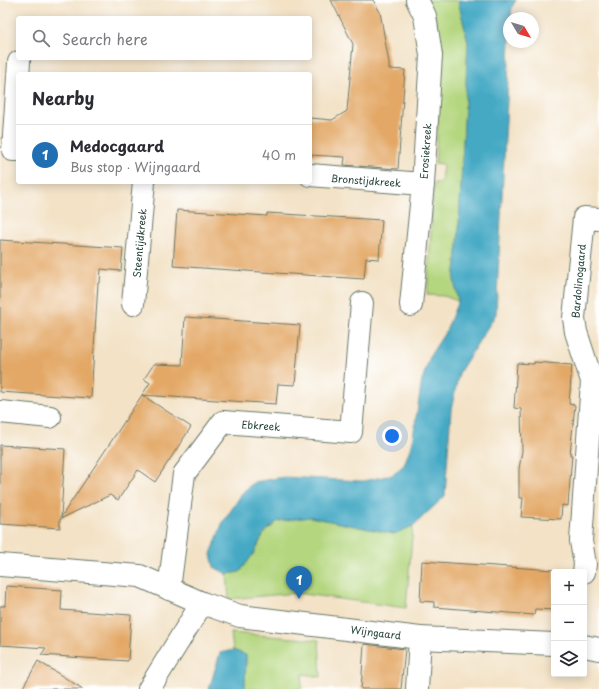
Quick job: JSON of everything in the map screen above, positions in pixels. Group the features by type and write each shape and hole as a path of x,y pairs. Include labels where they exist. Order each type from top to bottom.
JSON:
{"street":[{"name":"Erosiekreek","path":"411,305 423,184 431,55 425,16 417,0"},
{"path":"18,72 19,62"},
{"path":"16,106 13,150 16,150"},
{"name":"Bronstijdkreek","path":"312,175 423,184"},
{"name":"Steentijdkreek","path":"133,304 144,184"},
{"name":"Bardolinogaard","path":"584,569 585,564 581,541 592,381 576,332 574,318 584,218 599,219"},
{"name":"Ebkreek","path":"168,589 184,474 223,422 351,432 362,303"},
{"path":"0,412 50,417"},
{"path":"0,565 140,576 202,603 149,689"},
{"name":"Wijngaard","path":"202,603 240,616 420,638 551,644"},
{"path":"417,689 420,638"},
{"path":"587,647 599,649"}],"green space":[{"path":"427,0 458,0 468,42 458,245 454,280 458,301 444,296 427,295 434,183 441,182 443,164 435,163 443,53 435,17"},
{"path":"310,517 394,534 413,526 406,608 296,593 229,599 227,574 240,572 254,553 264,533 278,521"},
{"path":"231,633 319,640 321,677 303,674 301,689 245,689 246,655 233,650"}],"water":[{"path":"458,0 516,0 512,7 512,12 503,12 503,48 510,48 496,314 459,373 451,410 445,496 413,526 394,534 310,517 278,521 264,533 254,553 240,572 227,574 214,567 211,554 222,524 243,492 254,482 284,477 363,481 392,475 404,465 412,443 422,380 431,354 446,331 458,301 454,280 458,245 468,42"},
{"path":"233,650 246,655 245,689 209,689 220,653"}],"building":[{"path":"331,0 373,0 380,12 389,69 405,70 398,169 344,165 345,157 312,155 312,118 332,120 347,111 353,44"},
{"path":"177,210 267,216 267,213 382,220 379,259 366,258 364,279 173,266"},
{"path":"0,240 123,248 121,271 101,269 100,283 98,283 91,398 0,392"},
{"path":"185,317 300,325 295,385 278,384 276,404 142,395 150,383 144,379 154,364 182,365"},
{"path":"534,362 572,365 569,404 575,405 570,455 572,455 568,506 562,505 561,519 521,517 523,498 519,498 519,469 522,451 521,409 514,408 517,363 534,364"},
{"path":"142,395 191,427 155,482 138,470 118,500 110,495 60,519 60,528 0,524 0,445 65,449 61,517"},
{"path":"422,561 551,570 551,610 535,609 534,615 434,607 434,602 420,601"},
{"path":"6,586 62,590 61,610 131,615 128,661 41,655 46,648 0,645 0,606 5,606"},
{"path":"364,644 405,649 401,689 361,689"},
{"path":"38,661 83,689 22,689"}],"place":[{"name":"Medocgaard","path":"299,599"}]}
